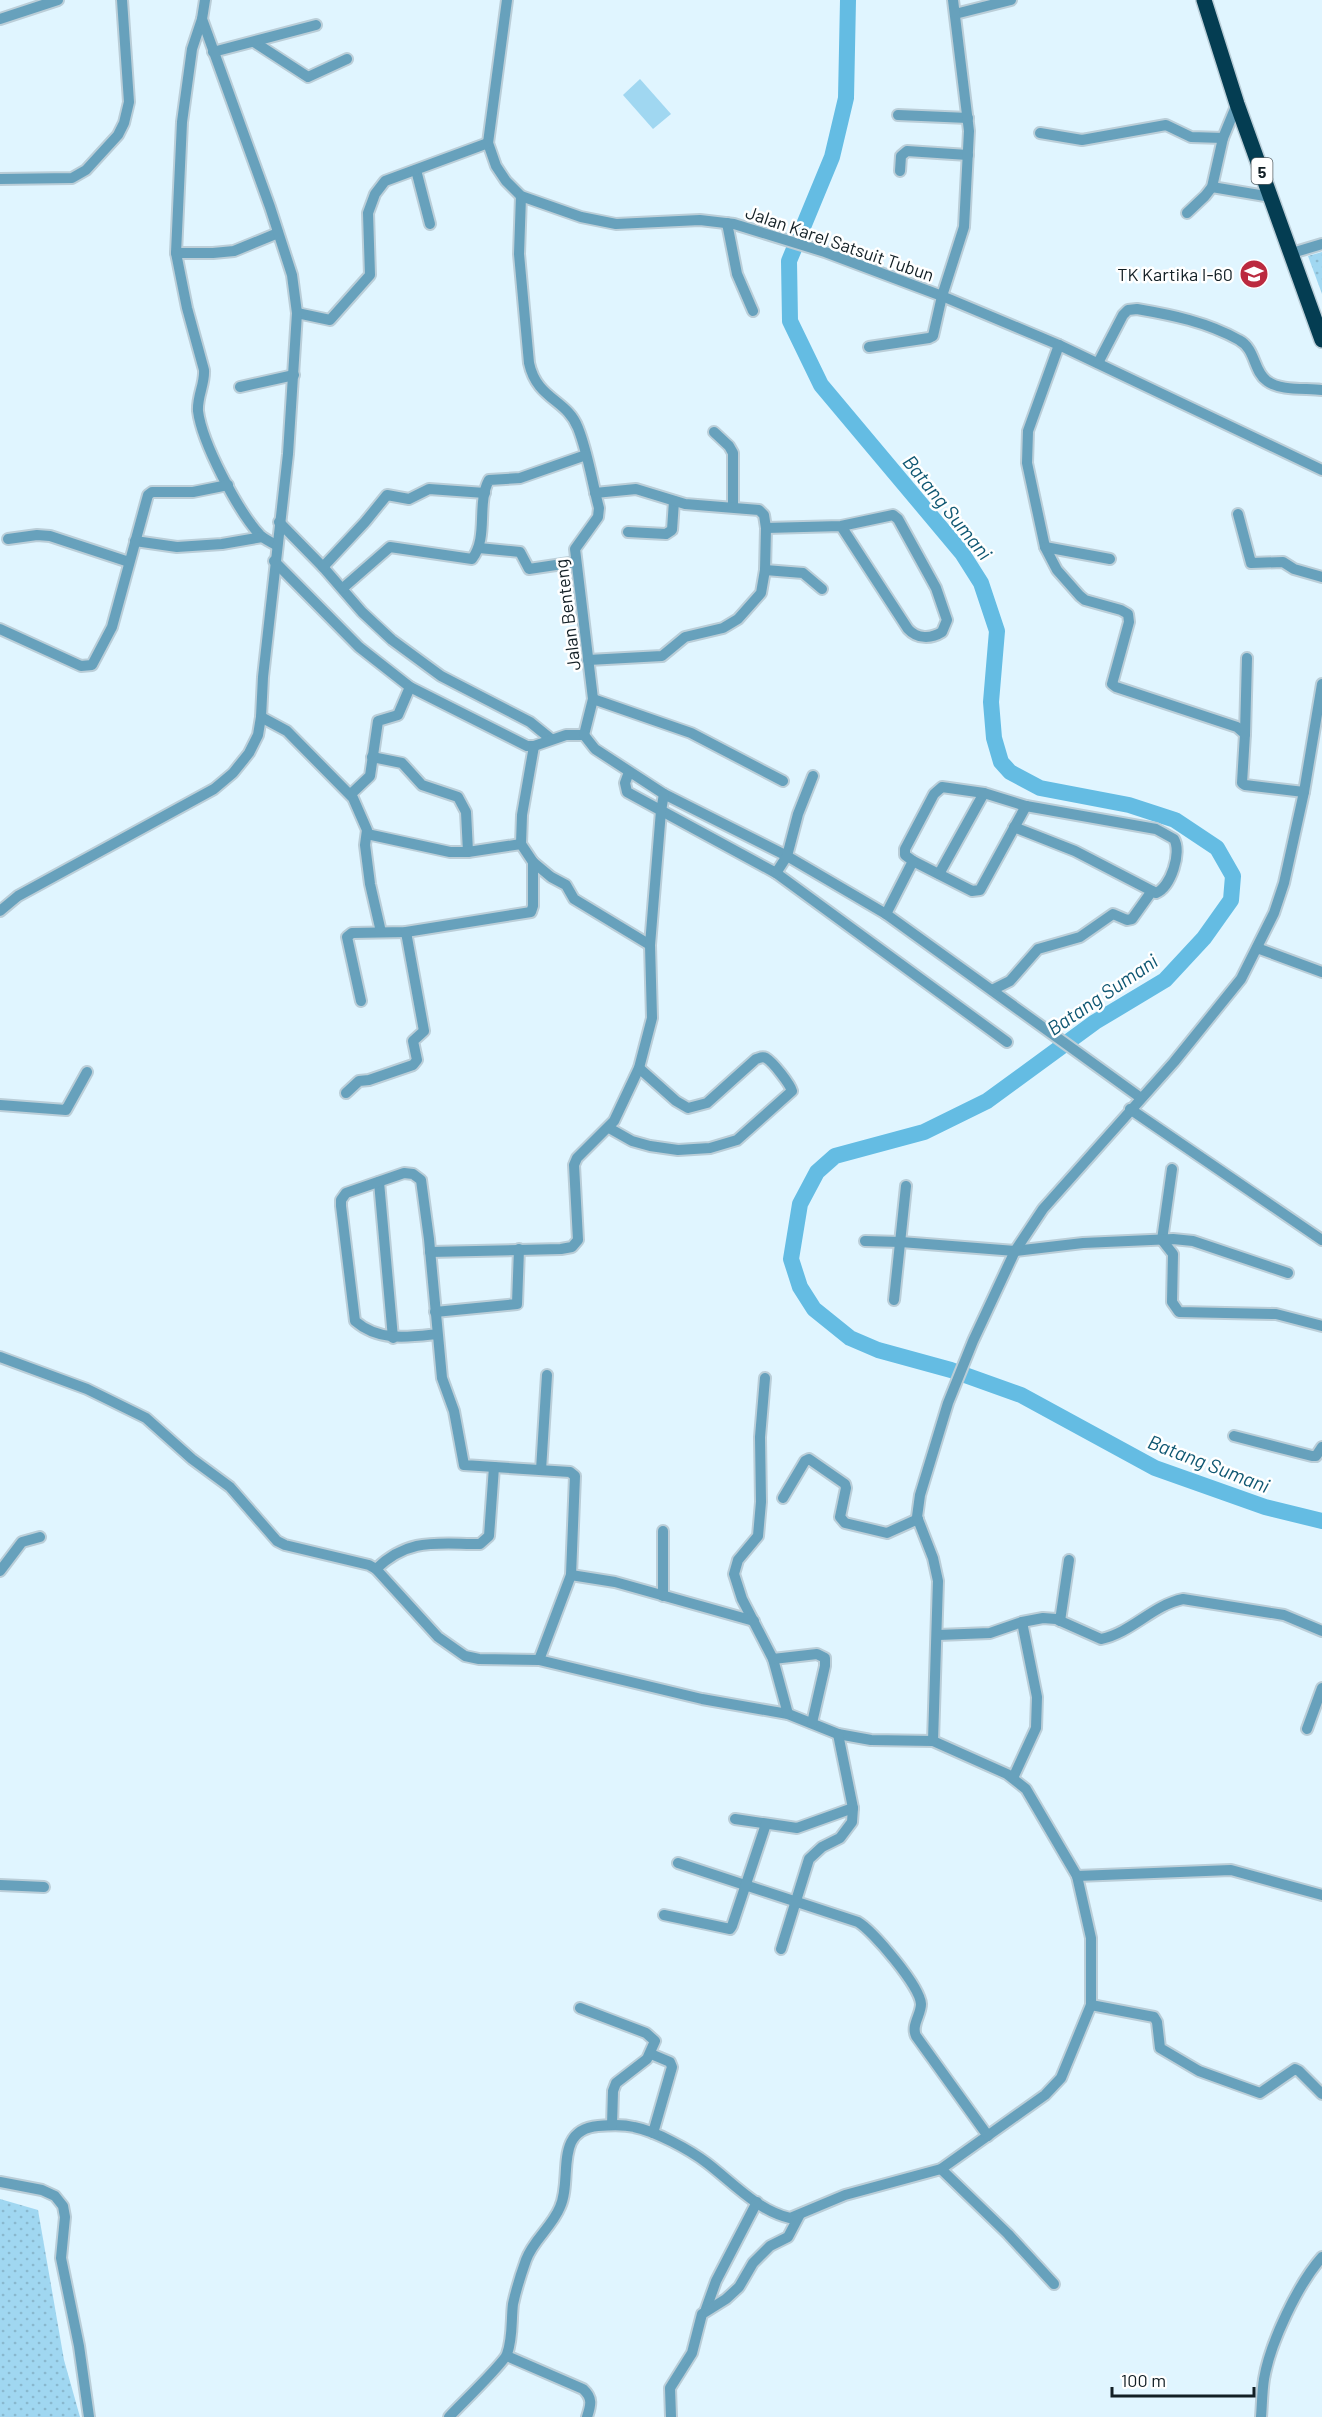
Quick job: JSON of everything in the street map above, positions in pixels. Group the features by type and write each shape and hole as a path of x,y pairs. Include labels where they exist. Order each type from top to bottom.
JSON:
{"highway":[{"name":"5","path":"1204,0 1237,104 1322,340"}],"street":[{"path":"0,19 58,0"},
{"path":"0,179 72,178 86,170 118,135 124,123 129,102 122,0"},
{"path":"205,0 202,19 192,49 182,122 176,253 187,308 204,370 205,378 198,411 211,448 228,485 262,537 276,545"},
{"path":"507,0 488,143 496,166 520,196"},
{"path":"869,347 931,338 963,230 968,118 953,0"},
{"path":"955,14 1011,0"},
{"path":"0,911 18,896 214,789 233,773 249,753 258,735 274,561 288,454 297,313 292,276 202,19"},
{"path":"213,52 316,25"},
{"path":"254,42 308,76 347,59"},
{"path":"1187,213 1212,187 1223,138 1237,104"},
{"path":"898,115 968,118"},
{"path":"1040,133 1082,140 1166,125 1191,137 1223,138"},
{"path":"297,313 330,320 367,280 372,270 368,221 375,194 385,181 488,143"},
{"path":"900,171 901,156 907,151 968,155"},
{"path":"416,170 430,224"},
{"path":"1212,187 1271,197"},
{"name":"Jalan Karel Satsuit Tubun","path":"520,196 581,218 615,224 700,220 762,232 825,252 942,296 1059,345 1322,470"},
{"name":"Jalan Benteng","path":"520,196 519,254 532,378 541,389 566,410 578,426 599,508 598,517 575,549 593,699 584,735"},
{"path":"727,224 738,274 753,311"},
{"path":"176,253 234,251 278,233"},
{"path":"1292,252 1322,244"},
{"path":"1098,363 1124,315 1128,310 1137,309 1185,318 1240,340 1251,351 1261,375 1268,382 1277,386 1322,390"},
{"path":"1059,345 1029,424 1027,455 1045,547 1057,570 1080,596 1085,600 1128,614 1129,622 1112,682 1114,686 1235,726 1245,734"},
{"path":"240,387 294,375"},
{"path":"714,432 733,453 733,507"},
{"path":"343,588 390,547 470,559 479,548 484,493 491,479 520,478 586,455"},
{"path":"0,629 81,666 92,665 108,637 149,493 193,492 228,485"},
{"path":"323,567 387,495 410,499 429,489 484,493"},
{"path":"588,660 662,656 685,637 732,623 761,593 765,570 766,528 764,515 759,510 685,504 636,489 595,493"},
{"path":"627,532 666,534 670,532 674,501"},
{"path":"766,528 841,526 891,514 896,517 938,594 947,620 942,632 926,637 911,633 841,526"},
{"path":"1238,514 1251,563 1283,562 1298,571 1322,577"},
{"path":"279,522 343,588 362,612 392,640 441,676 530,723 551,739"},
{"path":"8,539 37,535 50,536 129,562"},
{"path":"135,541 177,547 222,544 262,537"},
{"path":"1045,547 1110,559"},
{"path":"479,548 520,552 529,569 576,562"},
{"path":"274,561 359,647 410,687 527,746 534,746 566,735 584,735 595,748 664,794 787,856 886,914 1141,1098"},
{"path":"765,570 802,573 822,589"},
{"path":"1247,658 1242,783 1304,792"},
{"path":"933,1741 938,1581 933,1558 918,1519 920,1495 948,1403 973,1341 1015,1251 1043,1209 1216,1012 1241,979 1274,913 1284,883 1304,792 1322,684"},
{"path":"351,794 368,779 378,721 398,715 410,687"},
{"path":"593,699 691,733 783,781"},
{"path":"261,717 287,731 334,780 351,794 366,826 365,846 370,884 381,932"},
{"path":"534,746 522,815 521,844 533,862 551,878 566,885 574,899 650,945"},
{"path":"372,758 402,763 422,785 458,796 466,812 468,852"},
{"path":"629,772 624,789 776,873 1006,1042"},
{"path":"776,873 787,856 798,814 813,776"},
{"path":"1014,827 1075,851 1152,891 1160,891 1167,884 1178,848 1171,836 1156,829 1026,806 984,793 950,787 942,787 936,791 904,849 905,855 972,891 980,891 1014,827 1026,806"},
{"path":"939,874 984,793"},
{"path":"430,1252 561,1249 572,1247 576,1243 579,1234 574,1165 577,1158 609,1128 639,1068 652,1018 650,945 664,794"},
{"path":"367,834 443,852 468,852 521,844"},
{"path":"886,914 913,861"},
{"path":"361,1001 347,937 351,933 406,932 528,914 533,906 533,862"},
{"path":"992,990 1010,981 1034,952 1042,946 1080,937 1115,913 1127,920 1132,919 1152,891"},
{"path":"346,1093 359,1081 369,1080 416,1063 417,1056 413,1041 424,1030 406,932"},
{"path":"1257,948 1322,972"},
{"path":"609,1128 632,1141 650,1146 678,1150 710,1148 737,1140 792,1091 790,1084 768,1059 761,1057 707,1103 688,1108 682,1106 639,1068"},
{"path":"0,1105 66,1110 87,1072"},
{"path":"1130,1109 1322,1240"},
{"path":"1172,1169 1162,1240 1173,1254 1172,1302 1179,1312 1276,1314 1322,1326"},
{"path":"437,1334 393,1338 359,1324 354,1317 340,1200 346,1193 404,1173 412,1174 421,1180 430,1252 441,1378 454,1411 464,1465 570,1472 576,1478 572,1575 539,1660"},
{"path":"378,1182 393,1338"},
{"path":"894,1300 906,1186"},
{"path":"865,1241 1015,1251 1099,1242 1173,1239 1193,1241 1287,1273"},
{"path":"435,1312 517,1304 519,1249"},
{"path":"0,1357 87,1389 147,1418 192,1459 230,1487 281,1544 369,1565 376,1569 438,1637 457,1652 479,1659 539,1660 702,1699 788,1714 838,1734 882,1741 933,1741 1012,1778 1026,1789 1077,1876 1091,1938 1091,2005 1061,2078 1044,2095 941,2169 845,2194 790,2218 757,2202 704,2161 653,2133 635,2127 612,2125 583,2130 572,2140 566,2169 566,2188 560,2208 535,2240 526,2259 513,2303 507,2356 449,2417"},
{"path":"541,1470 547,1375"},
{"path":"765,1378 760,1437 761,1502 758,1536 738,1560 734,1574 742,1599 773,1659 788,1714"},
{"path":"1234,1436 1312,1456 1316,1456 1322,1447"},
{"path":"783,1498 805,1461 809,1459 845,1484 840,1517 845,1523 887,1533 918,1519"},
{"path":"376,1569 400,1549 427,1544 480,1544 484,1542 489,1536 494,1467"},
{"path":"663,1531 663,1596"},
{"path":"0,1571 22,1542 40,1537"},
{"path":"1060,1621 1069,1560"},
{"path":"572,1575 615,1582 754,1621"},
{"path":"938,1635 990,1633 1035,1618 1060,1621 1093,1638 1101,1639 1119,1634 1171,1601 1183,1599 1284,1615 1322,1631"},
{"path":"1012,1778 1036,1728 1038,1697 1022,1622"},
{"path":"773,1659 817,1654 825,1658 812,1724"},
{"path":"1307,1729 1322,1688"},
{"path":"781,1948 808,1859 846,1832 852,1822 853,1808 838,1734"},
{"path":"735,1819 797,1828 853,1808"},
{"path":"664,1915 730,1929 766,1824"},
{"path":"678,1863 858,1922 872,1931 913,1984 920,1998 921,2005 914,2029 916,2036 988,2136"},
{"path":"1077,1876 1231,1870 1322,1896"},
{"path":"0,1885 44,1887"},
{"path":"1091,2005 1154,2017 1157,2022 1160,2048 1205,2074 1260,2093 1294,2069 1299,2071 1322,2094"},
{"path":"580,2008 651,2035 655,2041 651,2054 616,2083 613,2091 612,2125"},
{"path":"651,2054 670,2062 672,2067 653,2133"},
{"path":"941,2169 1054,2284"},
{"path":"0,2182 42,2190 55,2196 63,2206 65,2217 61,2258 79,2346 89,2417"},
{"path":"671,2417 670,2388 692,2353 700,2319 720,2273 757,2202"},
{"path":"706,2309 726,2299 740,2287 753,2263 770,2246 788,2237 799,2216"},
{"path":"1261,2417 1264,2379 1272,2348 1301,2286 1322,2257"},
{"path":"507,2356 583,2389 589,2395 592,2403 587,2417"}],"shaded area":[{"path":"640,79 671,114 653,129 623,95"},
{"path":"1322,252 1322,294 1308,256"},
{"path":"0,2199 38,2210 64,2360 80,2417 0,2417"}],"waterway":[{"name":"Batang Sumani","path":"848,0 846,98 832,157 789,261 790,321 821,385 962,553 981,583 997,631 991,702 994,738 1001,762 1010,772 1040,788 1129,805 1175,820 1217,848 1233,876 1231,900 1204,938 1165,980 1095,1022 987,1101 924,1132 835,1156 817,1172 800,1204 791,1259 800,1287 814,1309 850,1338 878,1350 951,1370 1021,1395 1155,1468 1265,1507 1322,1521"}],"place":[{"name":"TK Kartika I-60","path":"1254,274"}]}
